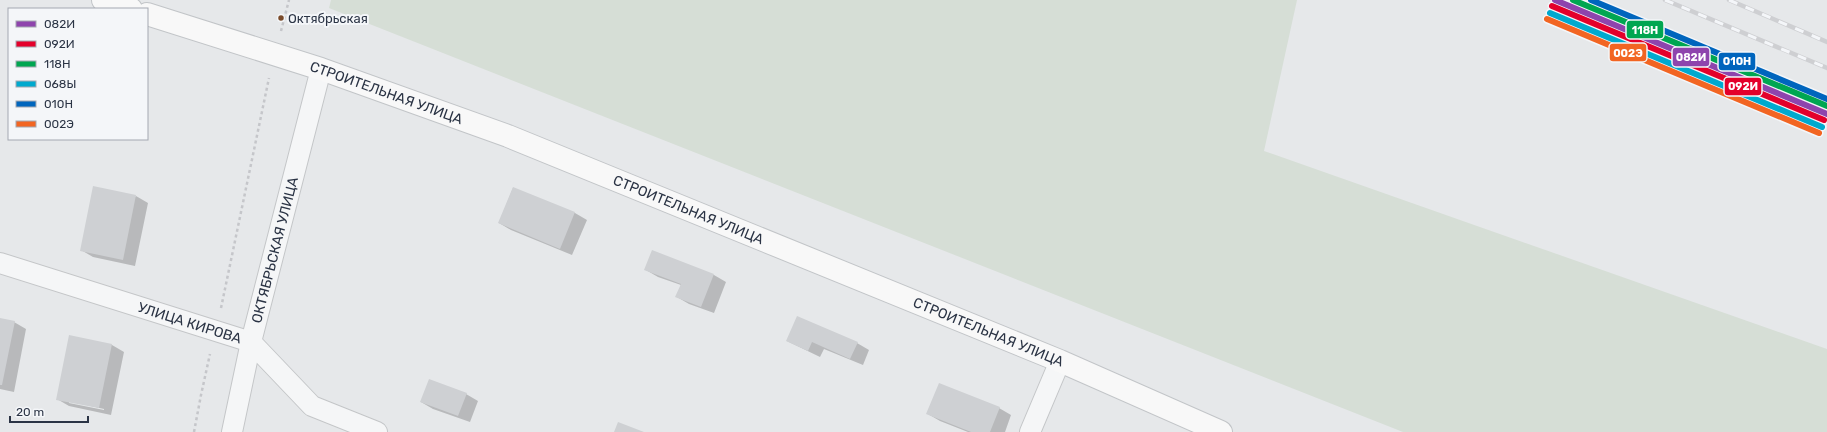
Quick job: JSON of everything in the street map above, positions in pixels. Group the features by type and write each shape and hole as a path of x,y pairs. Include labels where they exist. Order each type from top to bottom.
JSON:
{"main road":[{"path":"102,0 128,8"},
{"name":"СТРОИТЕЛЬНАЯ УЛИЦА","path":"148,14 321,69 508,136 1060,361 1220,432"}],"street":[{"name":"ОКТЯБРЬСКАЯ УЛИЦА","path":"232,432 251,342 321,69"},
{"name":"УЛИЦА КИРОВА","path":"0,263 251,342 312,406 377,432"},
{"path":"1030,432 1060,361"}],"path":[{"path":"194,432 275,54 289,0"}],"shaded area":[{"path":"331,0 1297,0 1264,151 1827,349 1827,432 1403,432 329,8"}],"building":[{"path":"93,186 136,195 123,260 80,251"},
{"path":"513,187 575,212 560,249 498,223"},
{"path":"652,250 714,274 701,307 675,297 681,284 644,270"},
{"path":"797,316 858,342 850,359 812,342 808,351 786,341"},
{"path":"0,318 15,321 2,385 0,385"},
{"path":"69,335 112,344 99,408 56,400"},
{"path":"429,379 467,393 458,416 420,402"},
{"path":"939,383 1000,407 990,432 971,432 926,414"},
{"path":"618,422 644,432 614,432"}],"railway":[{"path":"1665,0 1827,68"},
{"path":"1729,0 1827,42"}],"transit line":[{"name":"082И","path":"1555,0 1827,114"},
{"name":"118Н","path":"1573,0 1827,106"},
{"name":"010Н","path":"1591,0 1827,99"},
{"name":"092И","path":"1552,6 1824,120"},
{"name":"068Ы","path":"1550,13 1822,127"},
{"name":"002Э","path":"1547,19 1819,133"}],"place":[{"name":"Октябрьская","path":"281,18"}]}
